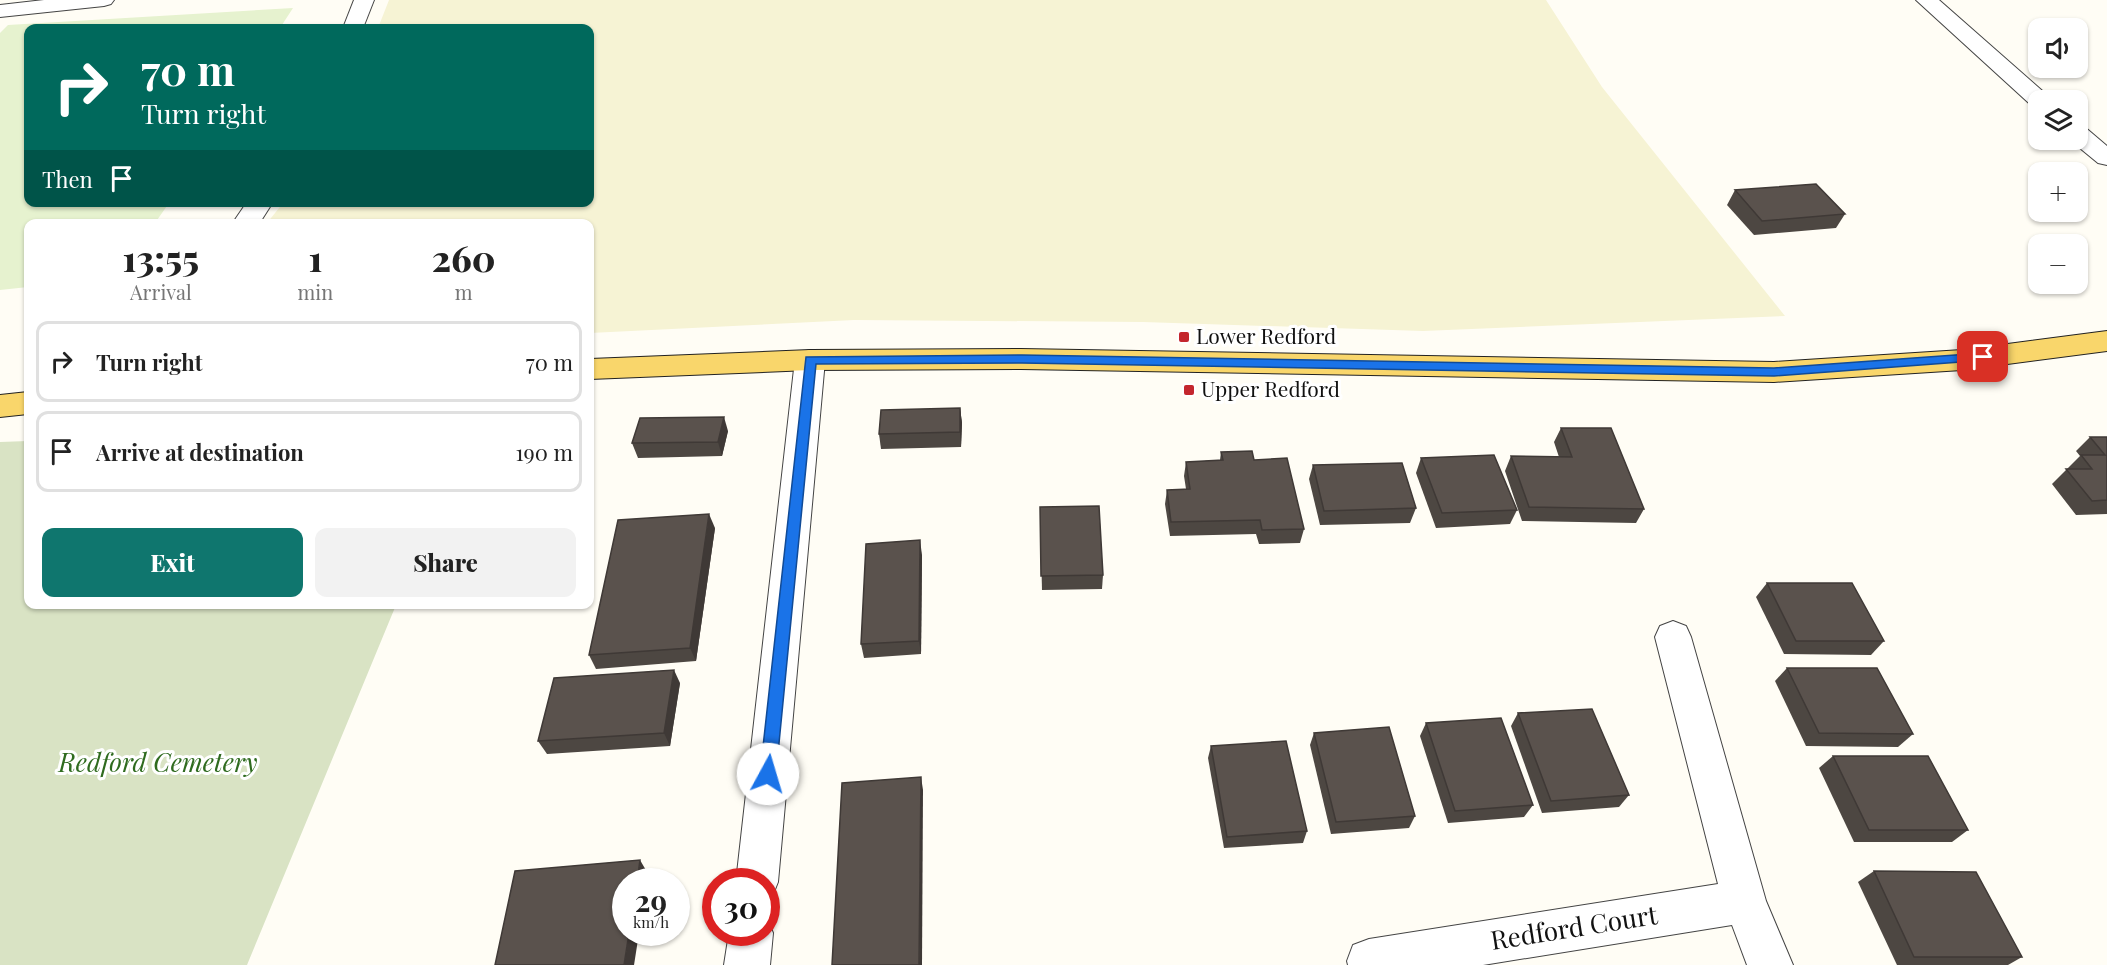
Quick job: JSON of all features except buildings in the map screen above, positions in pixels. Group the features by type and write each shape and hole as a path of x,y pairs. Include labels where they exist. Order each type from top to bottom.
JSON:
{"main road":[{"path":"594,369 810,360 1022,359 1774,372 1962,360 2107,341"},
{"path":"0,406 24,403"}],"street":[{"path":"0,11 104,0"},
{"path":"355,24 364,0"},
{"path":"1926,0 2028,90"},
{"path":"2088,142 2107,158"},
{"path":"758,868 810,360"},
{"path":"1673,637 1744,901 1770,965"},
{"name":"Redford Court","path":"1369,961 1744,901"},
{"path":"747,965 749,946"}],"shaded area":[{"path":"389,0 1546,0 1602,87 1785,316 1423,331 1143,322 854,320 594,333 594,219 270,219 280,207 594,207 594,24 380,24"}],"green space":[{"path":"293,8 283,24 25,24"},
{"path":"24,24 24,207 166,207 158,219 24,219 24,287 0,290 0,33 8,25"},
{"name":"Redford Cemetery","path":"24,441 24,609 394,609 247,965 0,965 0,442"}],"place":[{"name":"Lower Redford","path":"1184,337"},
{"name":"Upper Redford","path":"1189,390"}],"route":[{"path":"768,774 810,360 1022,359 1774,372 1983,357"}]}
